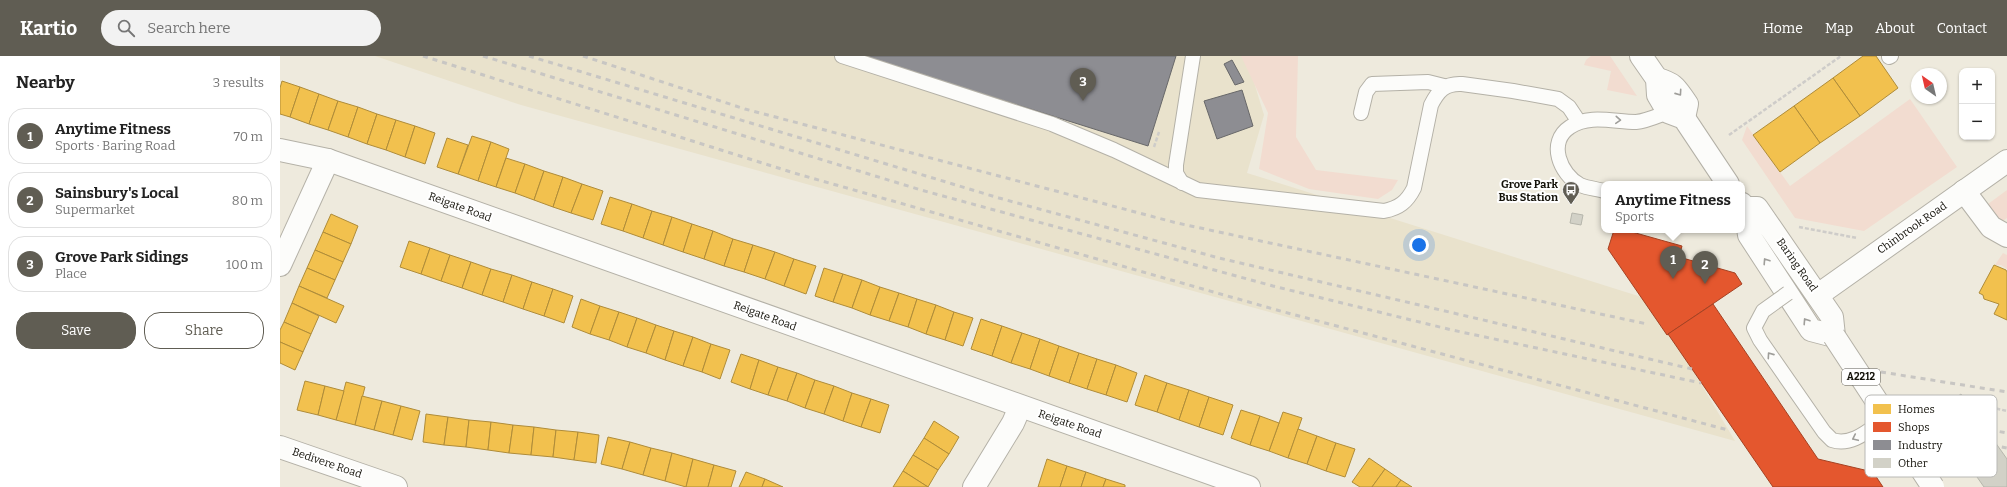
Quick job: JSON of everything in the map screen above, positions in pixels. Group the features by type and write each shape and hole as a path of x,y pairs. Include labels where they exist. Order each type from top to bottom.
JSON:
{"street":[{"path":"1641,56 1657,79 1673,84 1687,104 1676,115 1726,181"},
{"name":"Reigate Road","path":"280,150 328,160 1020,407 1249,487"},
{"path":"280,265 328,160"},
{"name":"Chinbrook Road","path":"1818,295 2007,161"},
{"path":"1964,191 1991,227 2007,236"},
{"name":"Baring Road","path":"1745,208 1757,208 1818,295 1832,317 1834,336 1873,395"},
{"name":"Baring Road","path":"1745,217 1749,235 1811,330 1834,336"},
{"path":"974,487 1013,423 1020,407"},
{"name":"Bedivere Road","path":"280,447 396,487"},
{"name":"Baring Road","path":"1926,477 1932,487"}],"lane":[{"path":"842,56 1052,124 1114,150 1198,190 1384,211 1402,206 1410,197 1414,188 1431,105 1436,95 1444,86"},
{"path":"1182,182 1176,173 1176,165 1193,56"},
{"path":"1361,113 1366,92 1372,84 1428,82 1444,86 1462,84 1558,99 1569,107 1579,122"},
{"path":"1601,190 1581,185 1569,177 1558,157 1558,146 1562,135 1569,127 1579,122 1601,119 1636,122 1676,115"},
{"path":"1788,293 1763,311 1754,328 1760,340 1824,432 1832,440 1838,442 1855,439 1865,432"}],"path":[{"path":"1729,135 1841,56"},
{"path":"1153,151 1160,130"},
{"path":"1798,226 1862,239"},
{"path":"1997,409 2007,411"}],"shaded area":[{"path":"375,56 1246,56 1264,115 1247,173 1651,300 1735,441 521,105"},
{"path":"1241,56 1298,56 1296,137 1316,170 1398,180 1392,190 1378,199 1309,189 1259,169 1268,113"},
{"path":"1591,56 1610,56 1637,96 1607,90 1611,71 1584,65 1586,60"},
{"path":"1910,99 1911,104 1913,104 1957,167 1864,231 1795,218 1742,140 1747,126 1790,186"},
{"path":"2007,190 2007,218 1997,225 1984,207"},
{"path":"2003,253 2007,255 2007,269 2001,265 1995,265"}],"building: Homes":[{"path":"1863,56 1876,56 1898,88 1860,116 1833,78"},
{"path":"1833,78 1860,116 1820,143 1794,106"},
{"path":"282,81 300,87 290,117 280,114 280,88"},
{"path":"300,87 319,94 309,124 290,117"},
{"path":"319,94 338,101 328,130 309,124"},
{"path":"338,101 358,107 348,137 328,130"},
{"path":"1794,106 1820,143 1780,172 1753,135"},
{"path":"358,107 377,114 367,144 348,137"},
{"path":"377,114 396,120 386,150 367,144"},
{"path":"396,120 415,126 405,157 386,150"},
{"path":"415,126 435,133 425,164 405,157"},
{"path":"472,136 491,142 478,181 458,174"},
{"path":"447,138 468,145 458,174 437,167"},
{"path":"491,142 509,149 496,187 478,181"},
{"path":"506,158 525,164 515,193 496,187"},
{"path":"525,164 544,171 534,200 515,193"},
{"path":"544,171 563,177 553,207 534,200"},
{"path":"563,177 582,184 571,213 553,207"},
{"path":"582,184 603,191 593,220 571,213"},
{"path":"610,197 632,204 623,231 601,224"},
{"path":"632,204 652,211 643,238 623,231"},
{"path":"652,211 672,217 663,245 643,238"},
{"path":"331,214 358,226 351,244 323,232"},
{"path":"672,217 692,224 683,252 663,245"},
{"path":"692,224 713,231 704,259 683,252"},
{"path":"713,231 733,239 724,266 704,259"},
{"path":"323,232 351,244 343,262 315,250"},
{"path":"733,239 753,245 744,272 724,266"},
{"path":"409,241 430,248 421,274 400,267"},
{"path":"753,245 775,252 765,279 744,272"},
{"path":"430,248 450,255 441,281 421,274"},
{"path":"315,250 343,262 335,280 307,268"},
{"path":"775,252 794,259 784,286 765,279"},
{"path":"450,255 471,262 462,288 441,281"},
{"path":"794,259 816,266 806,294 784,286"},
{"path":"471,262 491,269 482,295 462,288"},
{"path":"1994,265 2006,270 2007,272 2007,320 1994,314 1999,304 1984,299 1983,295 1979,293"},
{"path":"307,268 335,280 327,298 299,286"},
{"path":"824,268 843,274 833,302 815,296"},
{"path":"491,269 512,275 503,302 482,295"},
{"path":"843,274 862,280 852,308 833,302"},
{"path":"512,275 532,282 523,309 503,302"},
{"path":"862,280 880,287 870,315 852,308"},
{"path":"532,282 553,289 544,316 523,309"},
{"path":"299,286 344,306 336,323 292,303"},
{"path":"880,287 899,293 889,321 870,315"},
{"path":"553,289 573,296 564,323 544,316"},
{"path":"899,293 917,299 908,327 889,321"},
{"path":"581,299 600,306 590,334 572,327"},
{"path":"917,299 936,305 926,334 908,327"},
{"path":"292,303 319,316 311,334 284,322"},
{"path":"936,305 954,312 945,340 926,334"},
{"path":"600,306 619,312 609,340 590,334"},
{"path":"619,312 637,318 627,347 609,340"},
{"path":"954,312 973,318 963,346 945,340"},
{"path":"637,318 656,325 646,353 627,347"},
{"path":"981,319 1002,326 992,356 971,349"},
{"path":"284,322 311,334 303,352 280,342 280,330"},
{"path":"656,325 674,331 665,360 646,353"},
{"path":"1002,326 1022,333 1011,363 992,356"},
{"path":"674,331 693,337 683,366 665,360"},
{"path":"1022,333 1040,339 1030,369 1011,363"},
{"path":"693,337 711,344 702,372 683,366"},
{"path":"1040,339 1059,346 1049,376 1030,369"},
{"path":"280,342 303,352 295,370 280,363"},
{"path":"711,344 730,350 720,379 702,372"},
{"path":"1059,346 1079,353 1069,383 1049,376"},
{"path":"1079,353 1097,359 1087,389 1069,383"},
{"path":"741,354 759,360 750,389 731,382"},
{"path":"1097,359 1116,365 1106,395 1087,389"},
{"path":"759,360 778,367 768,395 750,389"},
{"path":"1116,365 1137,373 1127,402 1106,395"},
{"path":"778,367 797,373 787,401 768,395"},
{"path":"797,373 815,380 805,408 787,401"},
{"path":"1145,375 1167,383 1157,412 1135,405"},
{"path":"815,380 834,386 824,414 805,408"},
{"path":"305,381 325,386 318,415 297,410"},
{"path":"346,382 365,387 355,425 336,420"},
{"path":"1167,383 1189,390 1179,420 1157,412"},
{"path":"325,386 344,391 336,420 318,415"},
{"path":"834,386 852,393 843,421 824,414"},
{"path":"1189,390 1209,397 1199,427 1179,420"},
{"path":"852,393 871,399 861,427 843,421"},
{"path":"362,396 382,401 374,430 355,425"},
{"path":"1209,397 1233,405 1223,435 1199,427"},
{"path":"871,399 889,405 880,433 861,427"},
{"path":"382,401 401,406 393,435 374,430"},
{"path":"401,406 420,411 412,440 393,435"},
{"path":"1241,410 1260,416 1250,445 1231,438"},
{"path":"1283,412 1302,418 1288,458 1269,451"},
{"path":"426,414 448,417 444,445 423,442"},
{"path":"1260,416 1279,423 1269,451 1250,445"},
{"path":"448,417 469,420 466,447 444,445"},
{"path":"469,420 491,422 488,450 466,447"},
{"path":"934,421 959,437 949,454 924,438"},
{"path":"491,422 513,425 509,453 488,450"},
{"path":"513,425 534,427 531,455 509,453"},
{"path":"534,427 556,430 553,457 531,455"},
{"path":"1298,429 1317,436 1307,464 1288,458"},
{"path":"556,430 578,432 574,460 553,457"},
{"path":"578,432 599,435 596,463 574,460"},
{"path":"1317,436 1336,443 1326,471 1307,464"},
{"path":"608,437 630,442 622,469 601,464"},
{"path":"924,438 949,454 938,470 913,455"},
{"path":"630,442 651,448 643,475 622,469"},
{"path":"1336,443 1355,449 1345,477 1326,471"},
{"path":"651,448 672,453 665,481 643,475"},
{"path":"672,453 693,459 686,487 665,481"},
{"path":"913,455 938,470 928,487 903,471"},
{"path":"1369,458 1385,469 1372,487 1360,487 1352,482"},
{"path":"693,459 714,465 708,487 686,487"},
{"path":"1047,459 1067,466 1060,487 1038,487"},
{"path":"714,465 736,471 731,487 708,487"},
{"path":"1067,466 1086,472 1081,487 1060,487"},
{"path":"1385,469 1401,480 1396,487 1372,487"},
{"path":"903,471 928,487 893,487"},
{"path":"746,472 765,479 762,487 739,487"},
{"path":"1086,472 1106,479 1103,487 1081,487"},
{"path":"765,479 783,487 762,487"},
{"path":"1106,479 1125,485 1125,487 1103,487"},
{"path":"1401,480 1412,487 1396,487"}],"building: Shops":[{"path":"1613,233 1636,233 1682,246 1679,257 1735,273 1742,284 1667,335 1608,249"},
{"path":"1713,304 1818,459 1865,470 1865,477 1876,477 1883,487 1773,487 1668,334"}],"building: Industry":[{"path":"862,56 1176,56 1148,146"},
{"path":"1232,60 1244,82 1235,85 1224,64"},
{"path":"1242,90 1253,126 1217,139 1204,101"}],"building: Other":[{"path":"1572,213 1583,215 1581,225 1570,223"},
{"path":"1997,445 2007,459 2007,487 1984,487 1977,477 1997,477"}],"railway":[{"path":"423,56 794,173 1284,312 1728,430"},
{"path":"483,56 921,190 1273,286 1452,330 1701,383"},
{"path":"529,56 999,198 1219,258 1692,369"},
{"path":"583,56 745,109 1177,223 1647,324"},
{"path":"1881,372 2007,392"},
{"path":"1997,431 2007,433"},
{"path":"1997,446 2007,448"}],"place":[{"name":"Grove Park Sidings","path":"1083,101"},
{"name":"Grove Park Bus Station","path":"1571,205"},
{"name":"Anytime Fitness","path":"1673,279"},
{"name":"Sainsbury's Local","path":"1705,284"}]}
